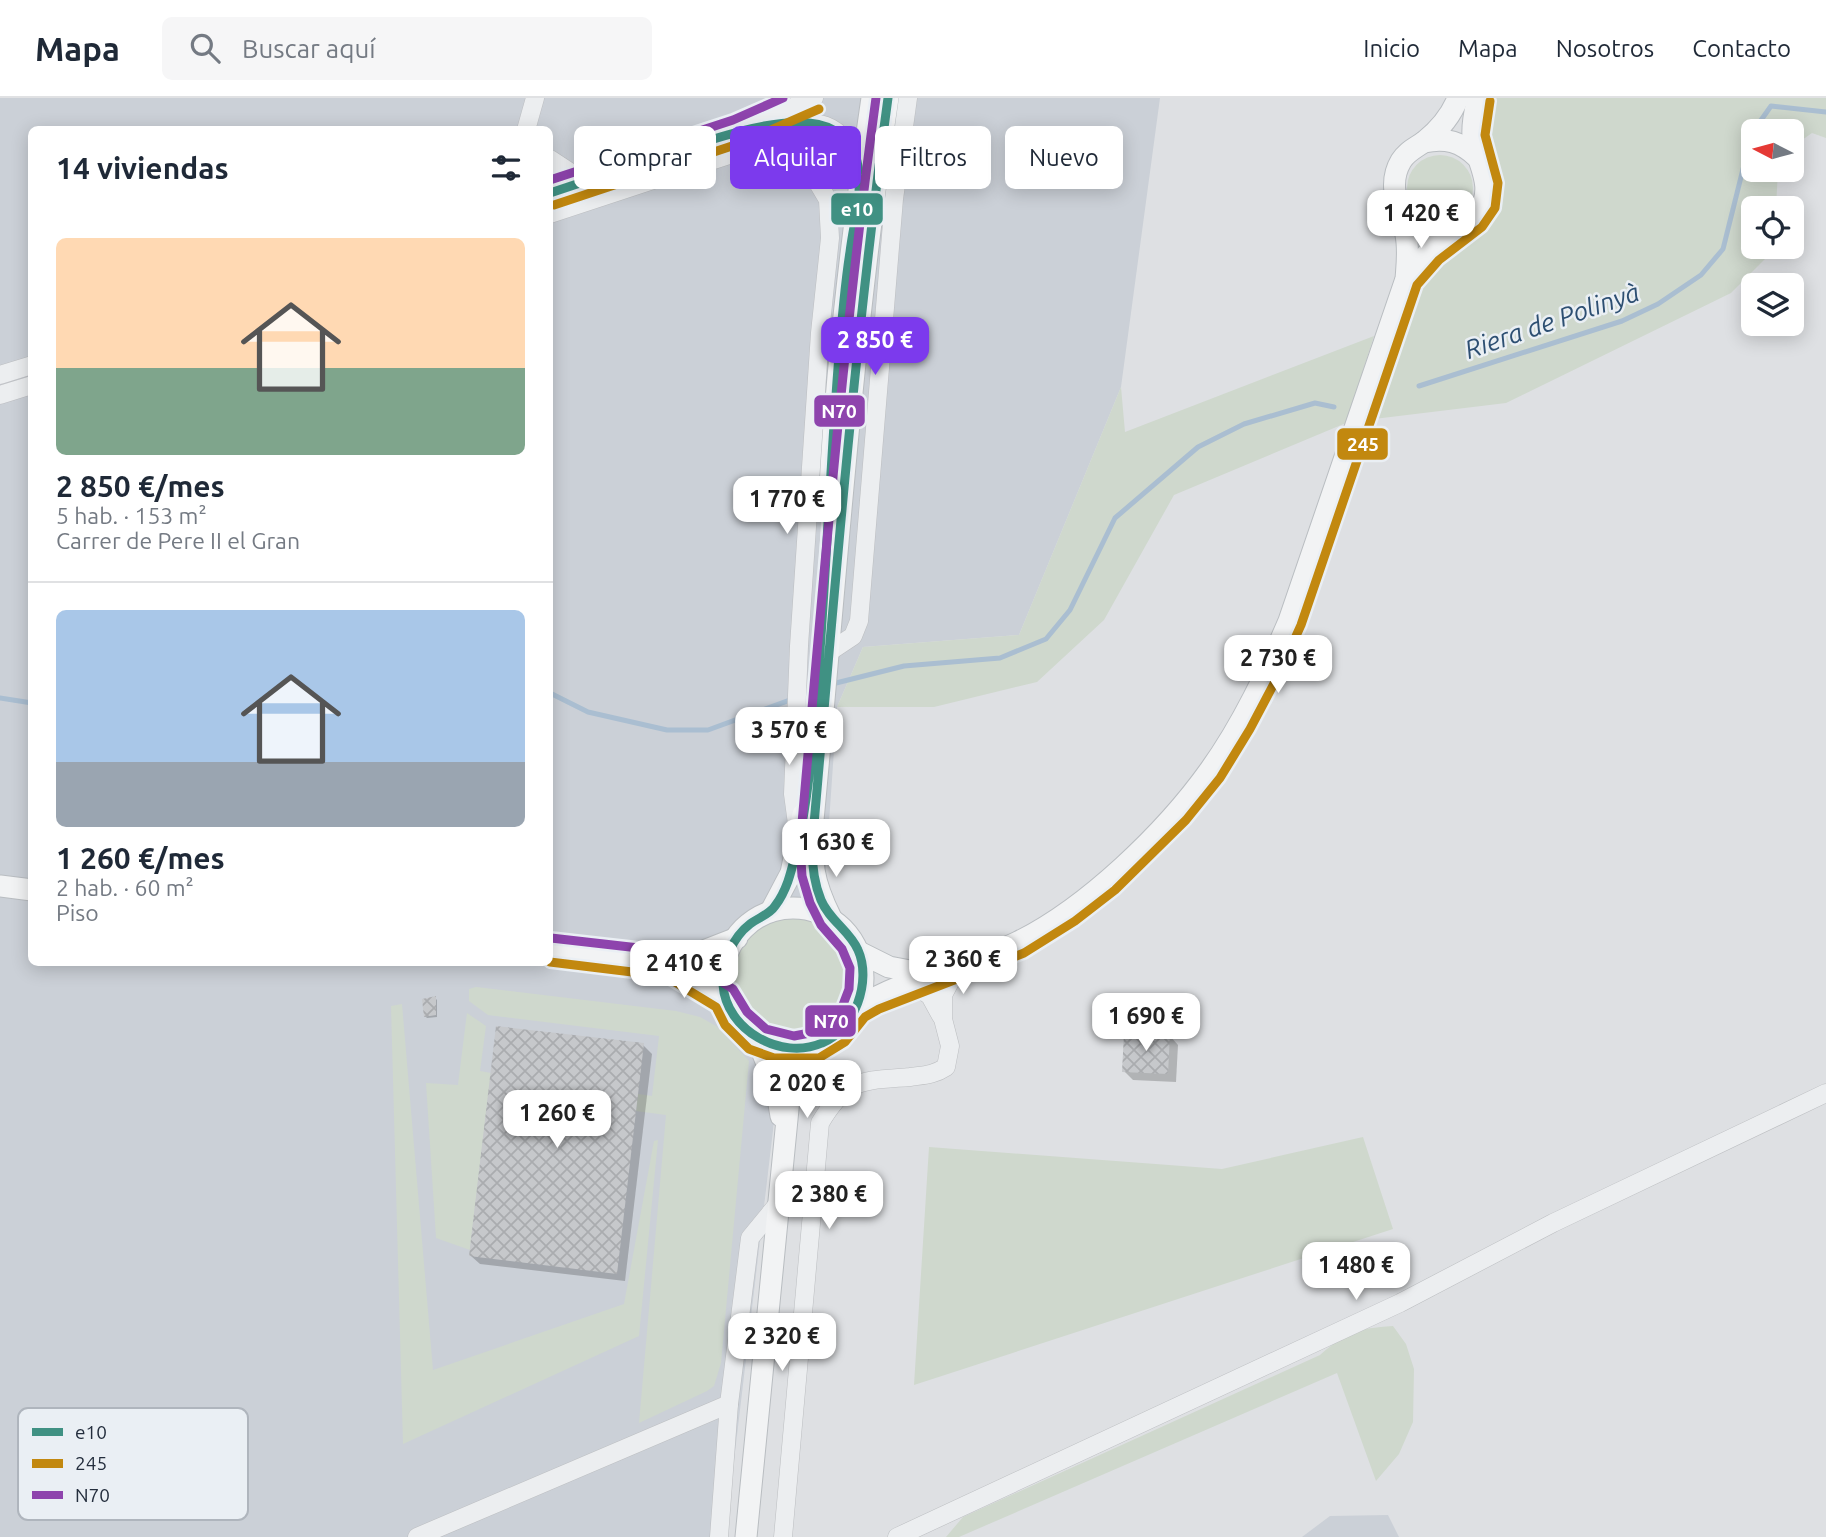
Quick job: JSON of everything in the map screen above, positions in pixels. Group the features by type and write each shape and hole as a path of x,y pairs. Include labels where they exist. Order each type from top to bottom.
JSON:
{"main road":[{"path":"861,172 872,98"},
{"path":"771,911 791,873 820,705 862,299 888,98"},
{"path":"831,918 802,909 771,911 753,920 737,938 725,965 725,998 734,1017 757,1039 776,1046 814,1047 837,1033 857,1008 882,993 1019,942 1068,911 1107,881 1177,811 1210,770 1240,723 1268,670 1289,621 1406,279 1407,237 1394,189 1395,173 1401,160 1411,149 1424,142 1447,120 1458,98"},
{"path":"1477,157 1472,123 1478,98"},
{"path":"1406,279 1435,247 1477,214 1485,200 1487,185 1485,170 1477,157 1466,147 1453,141 1438,139 1424,142"},
{"path":"825,664 834,417 849,257 859,189"},
{"path":"1398,205 1406,218 1419,228 1434,232 1451,232 1465,225"},
{"path":"820,705 812,867 814,881 831,918 859,952 862,967 857,1008"},
{"path":"0,886 28,890"},
{"path":"553,950 670,964 737,938"},
{"path":"859,952 919,978"},
{"path":"670,964 725,998"},
{"path":"757,1039 776,1086 784,1135"},
{"path":"746,1537 784,1135 792,1086 814,1047"}],"street":[{"path":"749,126 814,98"},
{"path":"825,664 853,636 859,621 894,199 908,98"},
{"path":"527,126 535,99"},
{"path":"535,99 538,126"},
{"path":"774,126 810,121 824,126"},
{"path":"553,213 729,155 767,152 809,168 828,200 830,238 820,333 799,646 793,794 799,834"},
{"path":"553,161 574,175"},
{"path":"553,192 574,185"},
{"path":"0,375 28,366"},
{"path":"0,395 28,386"},
{"path":"783,1537 820,1124 838,1096 862,1081 934,1074 946,1067 950,1046 943,1019 943,995 959,965"},
{"path":"919,978 943,1019"},
{"path":"897,1537 1400,1303 1553,1223 1826,1093"},
{"path":"719,1537 729,1404 750,1238 777,1205"},
{"path":"416,1537 729,1404"}],"shaded area":[{"path":"0,98 1160,98 1121,387 1019,635 863,647 837,707 826,866 784,1037 725,1537 0,1537"},
{"path":"1494,98 1826,98 1826,138 1812,133 1804,139 1804,119 1741,119 1741,182 1777,182 1777,196 1741,196 1741,259 1765,259 1751,273 1741,273 1741,283 1731,293 1506,403 1374,419 1414,299 1426,272 1443,255 1482,227 1495,207 1499,185 1487,145 1488,116"},
{"path":"1440,155 1453,158 1463,165 1470,175 1473,188 1470,201 1463,211 1453,218 1440,221 1427,218 1417,211 1410,201 1407,188 1410,175 1417,165 1427,158"},
{"path":"1374,336 1346,423 1174,495 1104,620 1037,682 934,707 837,707 863,647 1019,635 1121,387 1125,432"},
{"path":"793,908 820,913 842,929 858,951 863,978 858,1005 842,1027 820,1043 793,1048 766,1043 744,1027 728,1005 723,978 728,951 744,929 766,913"},
{"path":"476,987 676,1011 700,1017 716,1026 749,1061 721,1363 714,1386 639,1423 666,1115 636,1111 638,1094 652,1096 659,1036 488,1015 469,1001 469,989"},
{"path":"402,1004 433,1370 624,1304 654,1141 658,1140 639,1336 403,1444 391,1006"},
{"path":"467,1013 486,1026 480,1071 491,1073 470,1250 436,1238 426,1083 458,1085"},
{"path":"1363,1137 1393,1229 914,1385 929,1147 1222,1169"},
{"path":"1393,1326 1406,1344 1414,1369 1413,1422 1399,1454 1376,1481 1337,1373 959,1537 946,1537 963,1517 1320,1355 1353,1332"},
{"path":"1388,1515 1399,1537 1302,1537 1330,1516"}],"building":[{"path":"436,996 436,1015 424,1017 422,999"},
{"path":"496,1026 644,1043 617,1274 469,1256"},
{"path":"1124,1033 1170,1034 1168,1074 1122,1072"}],"waterway":[{"name":"Riera de Polinyà","path":"1419,386 1622,321 1658,304 1701,275 1723,249 1752,133 1771,106 1826,112"},
{"name":"Riera de Polinyà","path":"832,684 904,666 1000,658 1046,639 1070,610 1115,518 1198,447 1244,424 1315,403 1334,407"},
{"name":"Riera de Polinyà","path":"553,694 588,712 667,730 708,730 820,689"},
{"name":"Riera de Polinyà","path":"0,698 28,702"}],"transit line":[{"name":"N70","path":"553,179 733,120 783,98"},
{"name":"N70","path":"553,938 674,952 733,989 747,1012 766,1029 794,1036 815,1032 827,1025 841,1010 849,989 850,968 842,949 821,925 810,903 802,876 800,846 843,378 876,98"},
{"name":"e10","path":"553,192 723,136 772,125 816,124 833,130 848,143 857,161 859,194 842,324 818,678 805,806 793,863 783,893 773,909 750,924 738,936 726,959 723,977 726,1001 745,1028 758,1038 773,1044 806,1048 834,1037 844,1027 858,1003 863,976 858,950 821,900 814,874 812,847 855,378 888,98"},
{"name":"245","path":"553,962 665,976 716,1007 725,1025 749,1049 774,1058 819,1058 845,1042 865,1017 879,1009 1024,953 1075,921 1115,890 1186,820 1220,778 1278,676 1301,625 1417,285 1439,260 1482,227 1495,208 1498,183 1485,135 1490,101"},
{"name":"245","path":"554,205 741,143 819,109"}]}
